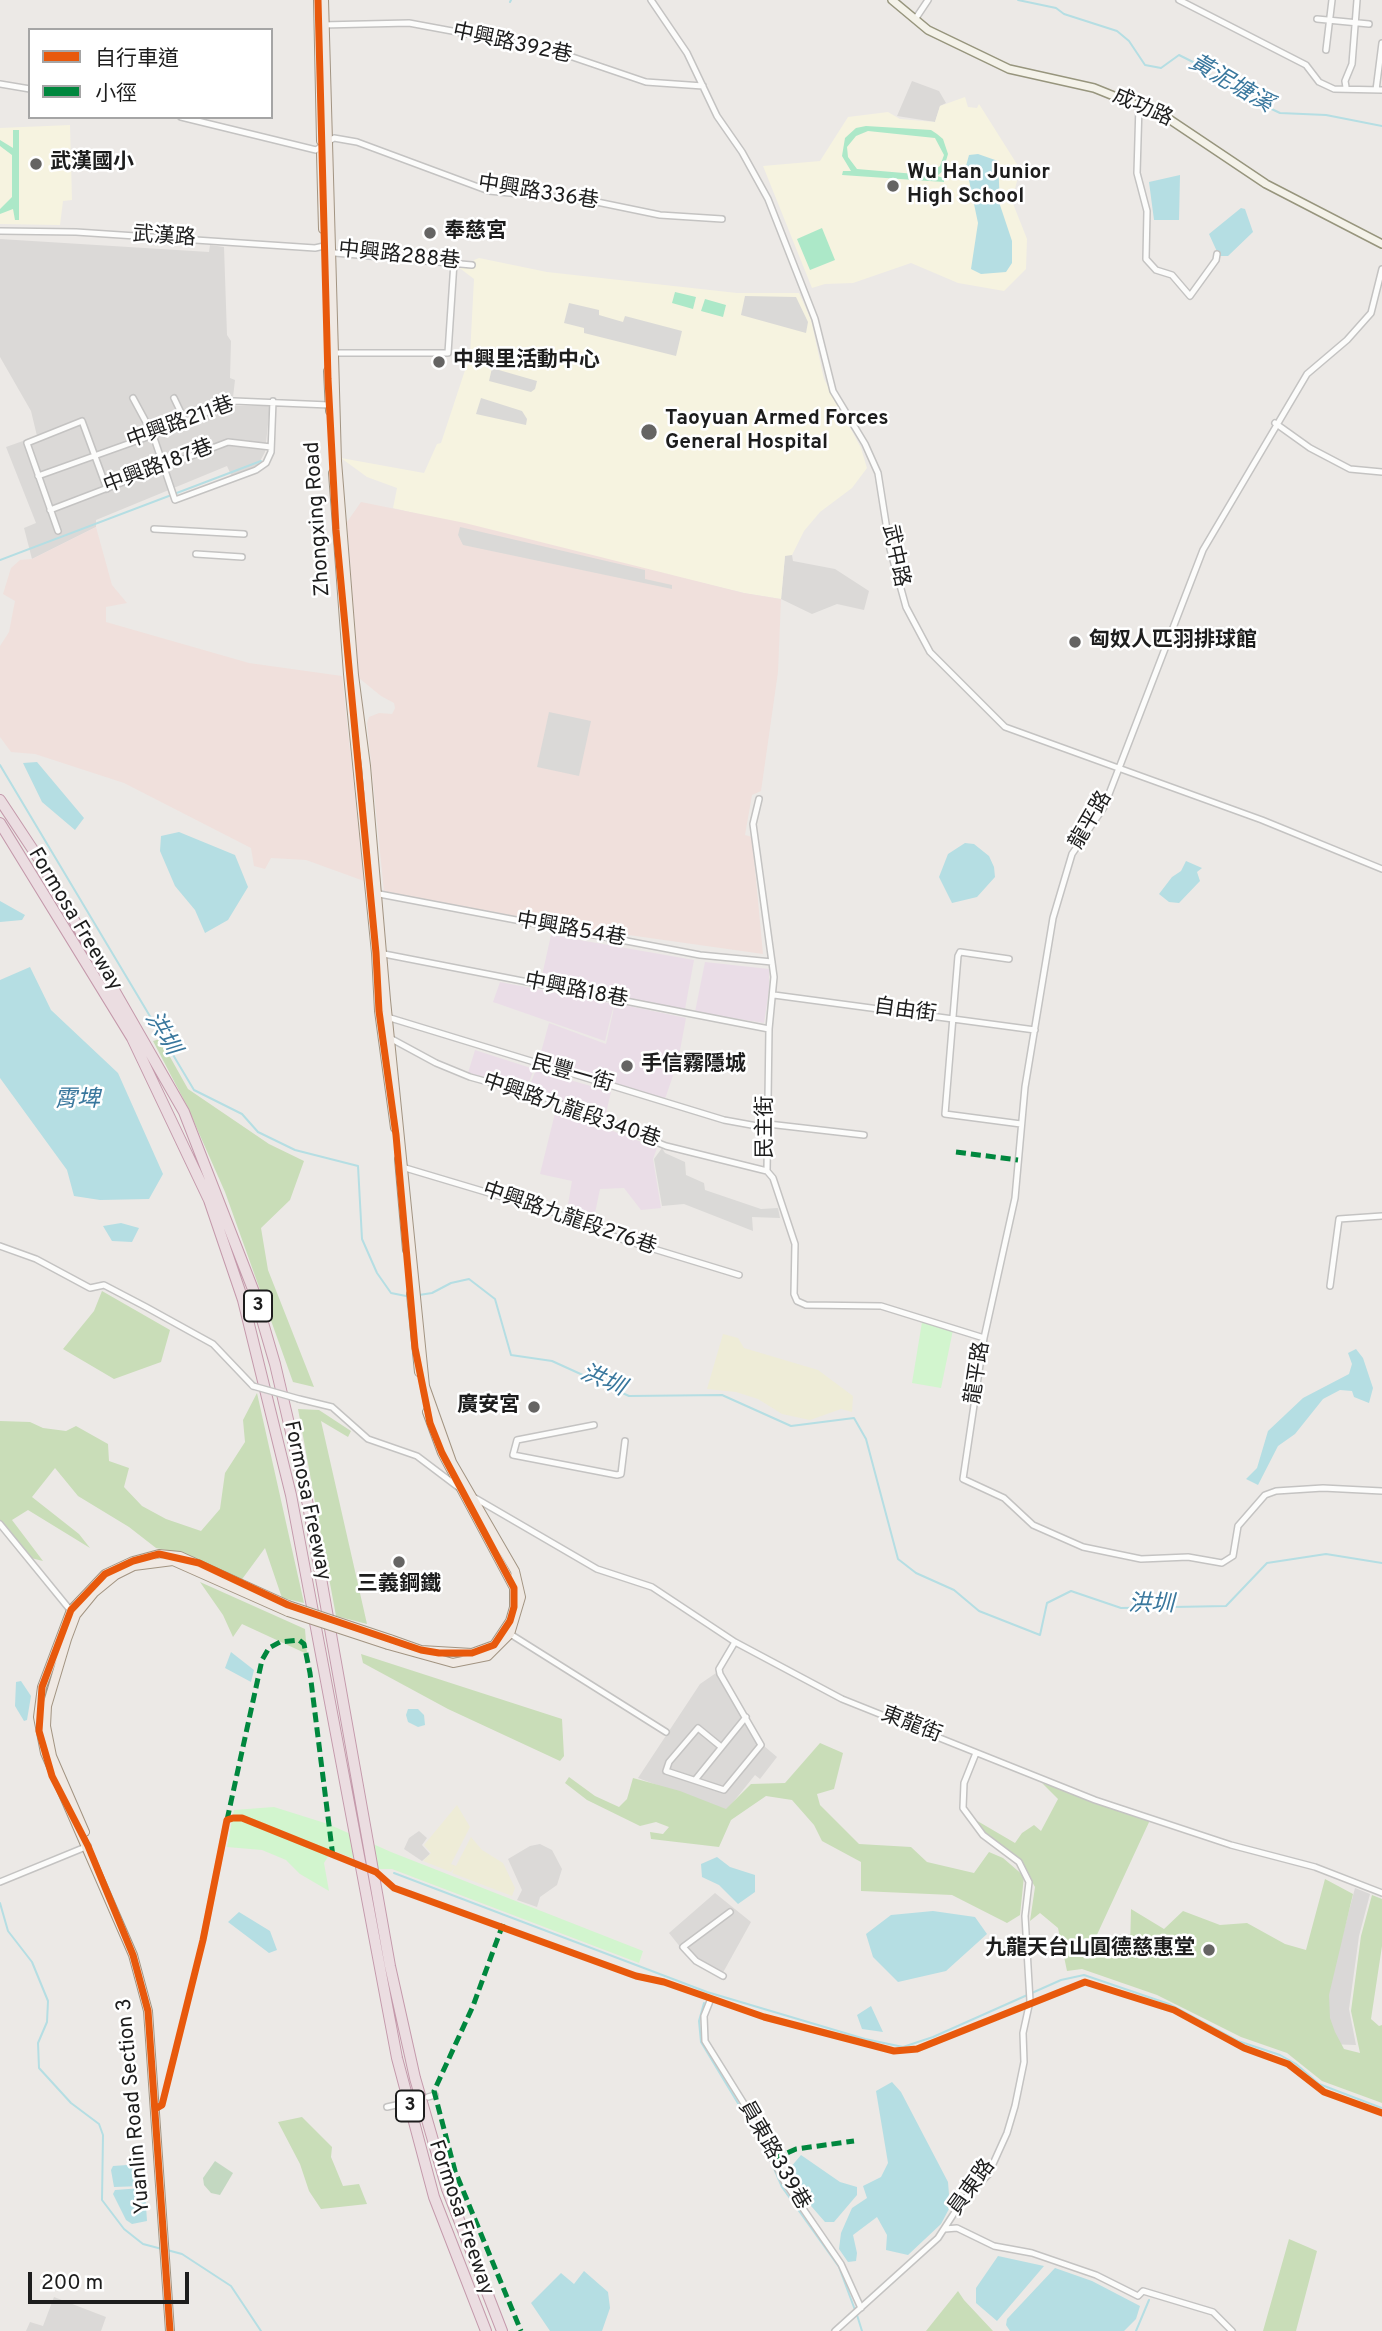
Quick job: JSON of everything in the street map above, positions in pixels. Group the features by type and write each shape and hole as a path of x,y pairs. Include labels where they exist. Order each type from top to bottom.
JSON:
{"highway":[{"name":"Formosa Freeway","path":"0,800 39,859 184,1112 254,1292 275,1364 305,1493 390,1966 429,2129 467,2247 502,2331"},
{"name":"Formosa Freeway","path":"0,823 132,1038 209,1200 243,1300 276,1425 324,1660 397,2058 434,2197 486,2331"}],"main road":[{"name":"Zhongxing Road","path":"318,0 321,25 330,352 341,524 374,893 379,1011 386,1036"},
{"name":"Zhongxing Road","path":"321,25 324,0"},
{"name":"Zhongxing Road","path":"330,352 329,405 348,674 374,893 384,954 388,1018 386,1036"},
{"path":"386,1036 425,1386 452,1462 514,1588 514,1607 508,1632"},
{"path":"415,1302 415,1348 430,1423 515,1571 520,1588 520,1609 508,1632"},
{"name":"Yuanlin Road Section 3","path":"170,2331 148,2011 133,1955 88,1846 52,1776 39,1731 42,1688 73,1612 105,1574 133,1561 159,1554 200,1563 288,1609 420,1653 472,1653 494,1645 508,1632"}],"street":[{"name":"武中路","path":"651,0 687,53 726,131 742,152 768,199 815,319 833,391 865,444 877,473 890,549 906,607 930,652 984,704 999,724 1335,848 1382,869"},
{"name":"成功路","path":"892,0 928,30 1009,69 1094,88 1139,105 1196,134 1280,192 1382,244"},
{"path":"916,18 928,0"},
{"path":"1179,0 1306,65 1319,82 1334,89 1346,87 1379,90 1382,43"},
{"path":"1326,50 1332,0"},
{"path":"1346,87 1357,0"},
{"path":"1317,19 1369,24"},
{"name":"中興路392巷","path":"321,25 409,23 549,49 646,82 703,86"},
{"path":"0,84 28,89"},
{"path":"1139,105 1136,173 1147,211 1146,259 1156,270 1171,275 1191,296 1216,260 1217,254"},
{"name":"中興路336巷","path":"189,119 316,149 334,138 357,142 489,191 592,201 660,215 722,219"},
{"name":"武漢路","path":"0,231 74,232 326,248"},
{"name":"中興路288巷","path":"326,248 335,253 472,265"},
{"path":"330,352 448,353 454,262"},
{"name":"龍平路","path":"1382,269 1371,313 1347,340 1307,374 1275,423 1195,568 1104,807 1072,854 1054,919 1021,1124 1014,1198 984,1338 963,1479 1004,1498 1033,1525 1083,1547 1141,1559 1175,1556 1222,1563 1233,1556 1238,1526 1265,1495 1276,1491 1323,1488 1382,1491"},
{"path":"133,398 153,435 173,496 256,470 266,463 271,447 274,401"},
{"path":"174,398 184,419"},
{"name":"中興路211巷","path":"38,476 153,435 184,419 234,401 329,405"},
{"path":"58,531 27,443 82,421 107,489"},
{"path":"1275,423 1310,448 1350,469 1382,472"},
{"name":"中興路187巷","path":"50,510 228,442 271,447"},
{"path":"154,529 244,534"},
{"path":"196,554 242,557"},
{"name":"民主街","path":"758,799 753,824 774,995 769,1029 767,1171 773,1178 795,1244 794,1294 797,1301 806,1305 881,1306 984,1338"},
{"name":"中興路54巷","path":"374,893 700,955 772,962"},
{"path":"1009,959 960,952 951,1018 945,1114 1021,1124"},
{"name":"中興路18巷","path":"384,954 769,1029"},
{"name":"自由街","path":"774,995 1035,1030"},
{"name":"民豐一街","path":"379,1011 388,1018 724,1120 864,1135"},
{"name":"中興路九龍段340巷","path":"386,1036 436,1063 470,1077 543,1097 666,1146 767,1171"},
{"name":"中興路九龍段276巷","path":"402,1167 556,1213 621,1239 738,1275"},
{"path":"1330,1286 1339,1219 1382,1216"},
{"name":"東龍街","path":"0,1245 36,1259 90,1288 104,1285 146,1307 213,1345 253,1386 332,1407 368,1439 417,1456 469,1495 597,1569 652,1587 735,1642 842,1699 1123,1810 1231,1845 1315,1867 1382,1893"},
{"path":"594,1425 517,1440 513,1455 617,1475 621,1474 625,1441"},
{"path":"0,1524 73,1612"},
{"path":"508,1632 666,1732"},
{"path":"720,1746 698,1728 669,1762 666,1771 724,1790 761,1745 720,1674 719,1669 735,1642"},
{"path":"695,1780 746,1717"},
{"name":"員東路","path":"835,2331 910,2266 945,2230 962,2201 988,2175 1007,2133 1021,2080 1023,2033 1030,2001 1025,1916 1029,1893 1027,1875 1018,1862 983,1835 963,1808 964,1783 976,1753"},
{"path":"1,1879 88,1846"},
{"path":"723,1976 696,1961 682,1947 730,1912"},
{"name":"員東路339巷","path":"710,2001 704,2016 705,2041 754,2120 784,2181 841,2264 861,2308"},
{"path":"428,2097 436,2095"},
{"path":"387,2107 396,2105"},
{"path":"945,2230 957,2228 994,2246 1032,2253 1070,2266 1138,2296 1143,2291 1213,2312 1232,2331"}],"shaded area":[{"path":"912,81 939,91 946,103 940,106 935,122 897,116"},
{"name":"Wu Han Junior High School","path":"965,97 968,107 977,108 979,104 1020,169 1012,201 1027,239 1026,269 1004,291 958,283 911,263 853,283 825,284 812,288 763,166 820,161 848,117 888,112 900,119 935,122 940,106"},
{"name":"武漢國小","path":"70,125 72,200 63,201 60,225 0,224 0,128"},
{"path":"0,239 209,252 210,245 224,247 227,335 231,341 230,378 235,380 232,406 270,406 265,452 258,465 232,477 227,466 96,520 96,527 32,559 24,528 36,523 6,447 37,436 31,411 0,357"},
{"name":"Taoyuan Armed Forces General Hospital","path":"479,258 547,272 737,293 799,293 811,320 824,379 861,448 867,468 852,488 820,512 804,531 792,555 785,556 781,599 744,593 393,508 397,488 367,477 341,458 424,473 437,444 441,443 470,355 474,279 457,266 470,269 474,260"},
{"path":"745,296 796,297 808,322 806,333 741,315"},
{"path":"569,303 599,310 599,315 623,322 625,316 682,331 676,356 584,333 584,328 564,323"},
{"path":"492,368 537,381 535,389 531,392 489,381"},
{"path":"481,398 522,411 527,419 526,425 476,414"},
{"path":"361,502 465,523 744,593 781,599 778,672 761,791 752,795 745,835 752,837 763,954 586,929 384,892 367,723 369,717 379,713 392,714 395,708 394,703 359,678 347,522"},
{"path":"96,527 112,585 127,603 106,607 106,622 249,663 342,676 364,881 306,860 271,858 265,869 254,866 251,848 124,783 35,754 11,752 0,737 0,646 9,632 15,601 3,594 11,568 20,560 32,559"},
{"path":"460,527 645,570 645,579 672,585 672,589 463,545 458,535"},
{"path":"785,555 792,555 793,561 835,569 869,591 864,610 837,604 812,614 781,599"},
{"path":"549,712 591,721 579,776 537,767"},
{"path":"551,935 694,960 685,1009 545,984 541,980"},
{"path":"705,962 769,969 764,1023 695,1012"},
{"path":"500,982 614,1004 605,1041 493,1002"},
{"path":"615,1003 686,1018 678,1061 665,1099 538,1063 549,1023 606,1044"},
{"path":"475,1050 534,1069 526,1090 468,1073"},
{"path":"536,1070 611,1092 605,1117 528,1089"},
{"path":"556,1109 657,1148 653,1159 661,1208 641,1210 624,1188 600,1189 594,1218 567,1210 572,1181 540,1174"},
{"path":"662,1148 665,1153 685,1162 686,1175 704,1183 705,1190 761,1209 778,1208 780,1218 752,1217 753,1231 684,1204 662,1206 654,1159"},
{"path":"723,1334 738,1338 744,1348 818,1370 853,1396 852,1412 841,1409 810,1420 782,1414 758,1399 736,1392 707,1389"},
{"path":"716,1673 757,1740 777,1757 760,1779 755,1775 726,1811 638,1778 700,1684"},
{"path":"457,1805 470,1827 451,1864 456,1866 471,1837 482,1850 503,1863 515,1888 512,1896 452,1873 455,1867 451,1872 423,1861 431,1853 424,1845"},
{"path":"419,1831 427,1838 422,1845 430,1854 422,1861 404,1849 409,1838"},
{"path":"540,1844 552,1850 562,1869 557,1885 540,1897 537,1907 517,1900 522,1890 508,1859 530,1846"},
{"path":"1355,1888 1370,1894 1359,1936 1349,2009 1356,2045 1327,2044 1281,1951 1333,1972"},
{"path":"715,1893 751,1922 720,1978 693,1963 669,1933"},
{"path":"54,2297 106,2317 101,2331 26,2331 30,2322 43,2326"}],"green space":[{"path":"866,126 931,130 943,139 948,154 943,171 937,176 944,178 944,182 842,175 843,171 851,171 842,156 845,138 856,128","holes":["868,131 935,138 944,155 940,166 927,175 857,169 848,157 847,147 856,136"]},
{"path":"13,130 19,130 19,220 15,220 13,209 0,214 0,209 12,197 12,155 0,146 0,140 13,148"},
{"path":"822,228 835,260 810,270 797,239"},
{"path":"675,292 696,297 693,309 672,303"},
{"path":"705,299 726,305 723,317 701,311"},
{"path":"160,1039 188,1089 269,1144 304,1161 290,1200 261,1228 268,1270 314,1387 293,1382 225,1192 187,1106 153,1041"},
{"path":"102,1291 170,1330 161,1362 114,1379 63,1349 94,1311"},
{"path":"922,1322 953,1330 941,1388 912,1383"},
{"path":"257,1393 304,1603 282,1598 265,1548 240,1582 172,1551 156,1548 129,1527 78,1496 55,1468 32,1497 79,1534 90,1548 28,1510 12,1520 43,1561 31,1558 0,1521 0,1421 30,1422 43,1428 66,1431 76,1426 108,1444 109,1461 129,1468 124,1487 142,1506 166,1519 201,1531 220,1509 225,1473 245,1442 243,1420"},
{"path":"298,1409 319,1410 351,1431 348,1437 321,1421 367,1624 336,1616"},
{"path":"200,1582 305,1629 307,1654 242,1624 233,1637 223,1615"},
{"path":"361,1654 562,1719 564,1756 560,1761 448,1709 363,1663"},
{"path":"820,1743 843,1753 834,1789 817,1794 820,1805 859,1844 911,1847 927,1862 974,1873 989,1852 1003,1858 1024,1876 1020,1915 1007,1923 952,1895 861,1891 861,1862 822,1841 814,1825 792,1800 766,1796 731,1820 719,1847 651,1839 650,1832 663,1834 669,1827 656,1822 640,1826 587,1800 565,1783 569,1777 595,1796 619,1807 627,1799 633,1778 680,1791 726,1809 751,1784 785,1783"},
{"path":"1042,1783 1150,1820 1095,1939 1130,1950 1131,1909 1164,1929 1183,1911 1220,1925 1247,1923 1285,1944 1306,1950 1325,1879 1353,1894 1329,1995 1330,2018 1344,2049 1360,2053 1351,2011 1361,1936 1372,1895 1382,1899 1382,1946 1371,2019 1379,2026 1382,2025 1382,2103 1322,2081 1287,2053 1241,2037 1157,1995 1082,1969 1067,1971 1058,1928 1040,1913 1030,1921 1035,1887 1018,1857 989,1837 974,1819 1015,1843 1022,1833 1034,1825 1041,1831 1058,1799"},
{"path":"274,1807 328,1824 391,1852 643,1951 639,1963 392,1869 380,1869 332,1850 324,1863 329,1891 300,1874 286,1860 262,1850 227,1847 234,1810"},
{"path":"302,2117 332,2147 331,2157 343,2186 359,2184 367,2204 321,2209 309,2191 300,2164 278,2122"},
{"path":"215,2161 233,2173 220,2195 211,2193 204,2185 203,2178"},
{"path":"1289,2239 1317,2251 1296,2331 1263,2331"},
{"path":"958,2291 964,2300 993,2331 926,2331"}],"water":[{"path":"978,154 998,161 1000,205 1012,241 1012,263 1006,272 981,274 971,269 978,223 966,166 969,155"},
{"path":"1180,175 1179,220 1154,220 1149,182"},
{"path":"1241,208 1245,209 1253,232 1228,256 1219,256 1209,234"},
{"path":"37,762 84,818 75,830 42,802 23,763"},
{"path":"179,832 235,855 248,887 228,920 205,933 195,910 175,886 160,851 161,836"},
{"path":"965,843 974,844 989,856 995,877 977,897 952,903 939,877 948,854"},
{"path":"1186,861 1202,868 1197,872 1200,881 1179,903 1169,902 1159,894 1172,877 1181,871"},
{"path":"0,901 25,915 22,920 0,922"},
{"name":"霄埤","path":"30,967 51,1010 118,1073 163,1174 149,1199 100,1200 74,1196 67,1170 0,1078 0,980"},
{"path":"121,1223 139,1228 132,1242 112,1241 103,1226"},
{"path":"1356,1349 1363,1358 1373,1388 1369,1403 1354,1397 1352,1391 1340,1390 1323,1399 1295,1434 1278,1446 1258,1485 1246,1479 1257,1468 1268,1431 1303,1398 1349,1374 1352,1364 1348,1353"},
{"path":"231,1652 254,1670 251,1682 225,1668"},
{"path":"21,1681 31,1696 27,1720 24,1721 15,1706 16,1682"},
{"path":"408,1709 418,1709 424,1715 425,1725 418,1727 408,1722"},
{"path":"717,1857 730,1867 755,1875 755,1892 738,1904 719,1885 702,1877 701,1864"},
{"path":"933,1911 975,1917 987,1934 946,1971 898,1982 873,1957 866,1934 891,1915"},
{"path":"239,1912 270,1931 277,1950 269,1953 228,1922"},
{"path":"871,2006 883,2032 862,2029 857,2015"},
{"path":"892,2082 901,2092 948,2182 950,2207 941,2224 908,2255 886,2250 887,2235 877,2217 853,2235 856,2261 848,2262 839,2249 841,2233 852,2208 867,2198 863,2186 881,2177 888,2163 876,2091"},
{"path":"801,2155 840,2182 857,2187 857,2195 834,2222 825,2222 784,2175"},
{"path":"141,2164 143,2186 114,2187 111,2170 113,2166"},
{"path":"142,2188 145,2191 147,2221 132,2224 126,2220 113,2194 115,2190"},
{"path":"998,2256 1044,2266 997,2321 976,2303 976,2288"},
{"path":"1055,2268 1092,2281 1140,2306 1136,2319 1124,2331 1010,2331 1006,2325 1007,2319"},
{"path":"584,2271 608,2292 610,2308 602,2331 550,2331 531,2303 561,2273 574,2284"}],"waterway":[{"name":"黃泥塘溪","path":"1018,0 1056,8 1064,14 1117,31 1129,41 1145,65 1161,68 1179,55 1195,63 1221,85 1280,113 1326,115 1382,126"},
{"path":"0,560 261,461"},
{"name":"洪圳","path":"0,765 194,1090 242,1114 258,1132 295,1150 358,1166 362,1239 377,1273 391,1293 406,1296"},
{"name":"洪圳","path":"419,1295 469,1279 495,1299 511,1355 552,1361 629,1396 722,1395 791,1426 854,1418 866,1439 898,1559 916,1573 954,1590 979,1611 1040,1635 1047,1603 1071,1591 1121,1608 1226,1606 1267,1563 1326,1554 1382,1563"},
{"path":"394,1873 707,1992 865,2039 903,2047 933,2037 1061,1980 1084,1975 1169,2004 1238,2041 1280,2055 1296,2064 1319,2084 1382,2108"},
{"path":"0,1903 8,1931 32,1962 48,2001 47,2022 38,2043 39,2068 71,2103 99,2124 103,2135 102,2200 124,2229 143,2244 162,2249"},
{"path":"704,2003 699,2021 701,2042 762,2143"},
{"path":"769,2157 782,2187 839,2267 855,2310"},
{"path":"167,2250 182,2254 231,2286 261,2331"},
{"path":"1136,2331 1149,2300"},
{"path":"857,2315 862,2331"}],"marked path":[{"path":"956,1152 1018,1160"},
{"path":"227,1820 262,1660 269,1648 280,1642 299,1640 304,1644 310,1673 333,1857"},
{"path":"503,1924 473,2006 434,2091 455,2171 521,2331"},
{"path":"774,2159 796,2149 854,2141"}],"cycle path":[{"path":"170,2331 148,2011 133,1955 88,1846 52,1776 39,1731 42,1687 71,1610 105,1574 133,1561 159,1554 199,1563 288,1605 421,1650 439,1653 472,1653 494,1645 510,1621 514,1607 514,1588 442,1453 430,1423 415,1348 396,1135 379,1011 376,953 336,530 328,379 318,0"},
{"path":"155,2109 162,2105 203,1940 227,1820 242,1818 376,1872 394,1888 636,1976 664,1982 764,2017 894,2051 917,2049 1085,1982 1174,2010 1244,2048 1288,2064 1324,2092 1382,2113"}],"place":[{"name":"武漢國小","path":"36,164"},
{"name":"Wu Han Junior High School","path":"893,186"},
{"name":"奉慈宮","path":"430,233"},
{"name":"中興里活動中心","path":"439,362"},
{"name":"Taoyuan Armed Forces General Hospital","path":"649,432"},
{"name":"匈奴人匹羽排球館","path":"1075,642"},
{"name":"手信霧隱城","path":"627,1066"},
{"name":"廣安宮","path":"534,1407"},
{"name":"三義鋼鐵","path":"399,1562"},
{"name":"九龍天台山圓德慈惠堂","path":"1209,1950"}]}
